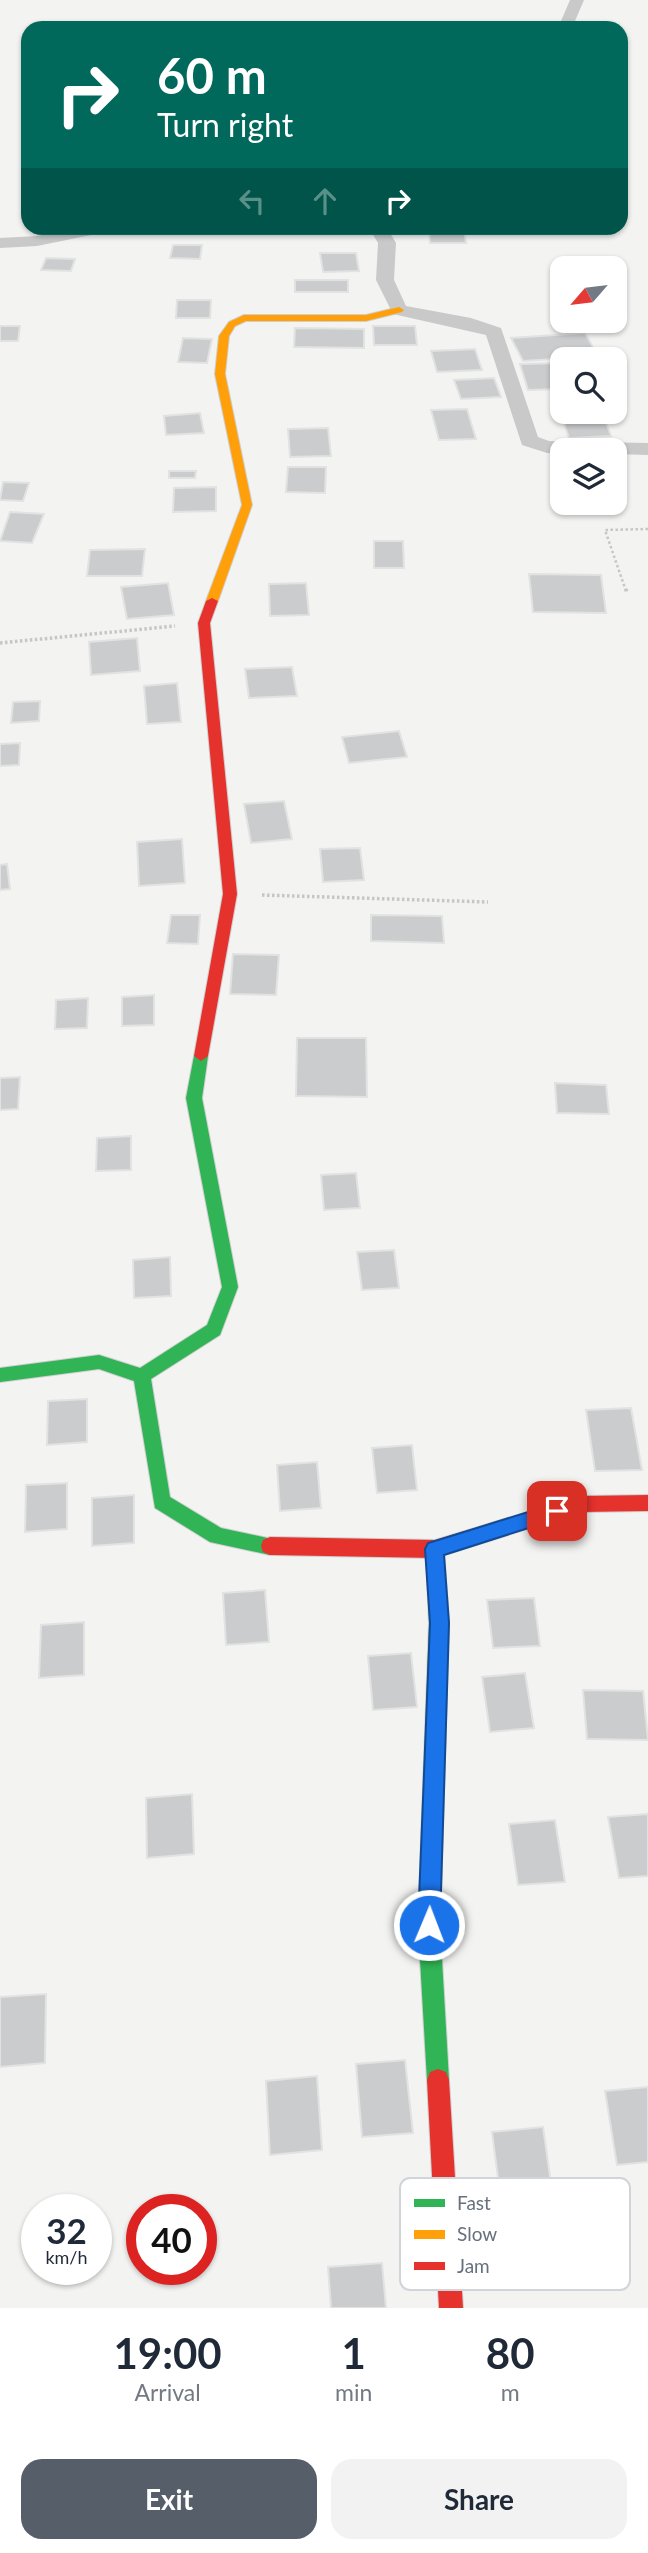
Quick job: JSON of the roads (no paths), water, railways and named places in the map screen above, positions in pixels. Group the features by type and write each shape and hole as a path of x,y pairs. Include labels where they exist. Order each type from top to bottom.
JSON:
{"street":[{"path":"568,21 577,0"},
{"path":"0,243 37,241 66,235"},
{"path":"383,235 387,243 385,281 399,310"},
{"path":"142,1376 214,1329 230,1287 194,1098 230,894 204,623 247,505 220,373 224,336 232,324 244,318 366,318 399,310 422,319 480,325 494,332 529,441 548,447 648,449"},
{"path":"0,1375 99,1362 142,1376"},
{"path":"142,1376 162,1502 218,1536 278,1547 435,1549 581,1504 648,1503"},
{"path":"435,1549 439,1623 429,1925 444,2178"},
{"path":"450,2290 451,2308"}]}
